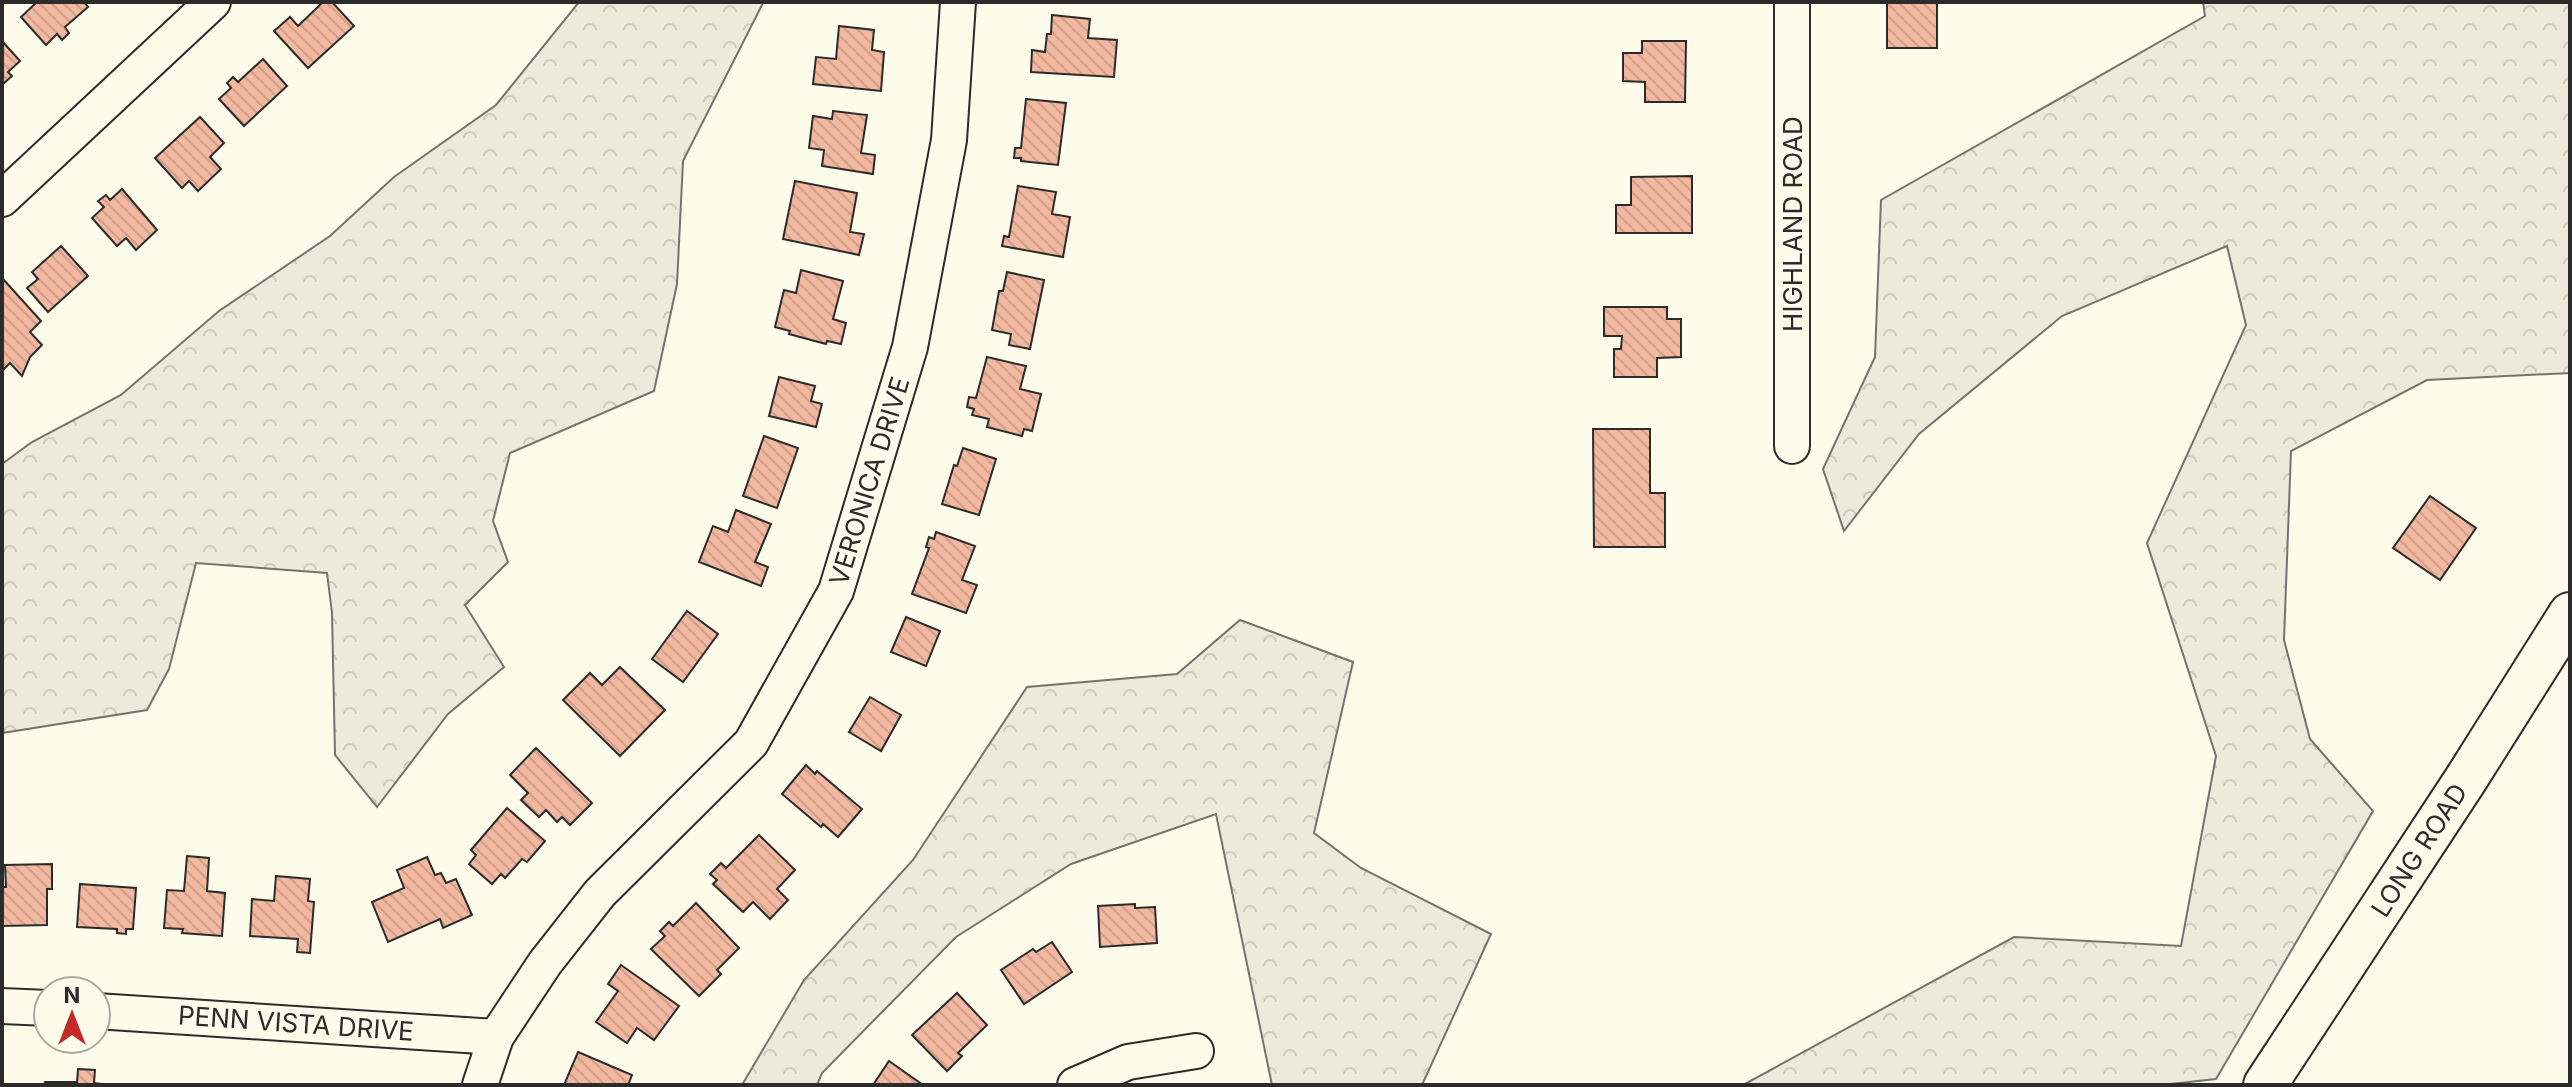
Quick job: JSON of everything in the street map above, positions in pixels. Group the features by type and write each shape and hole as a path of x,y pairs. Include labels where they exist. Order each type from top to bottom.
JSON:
{"street":[{"path":"2,199 213,2"},
{"name":"VERONICA DRIVE","path":"480,1085 496,1037 545,963 600,893 751,743 836,591 910,347 949,140 958,2"},
{"name":"HIGHLAND ROAD","path":"1792,2 1792,446"},
{"name":"LONG ROAD","path":"2265,1085 2570,614"},
{"path":"2,1006 32,1007"},
{"name":"PENN VISTA DRIVE","path":"112,1012 496,1037"},
{"path":"1075,1085 1128,1062 1196,1051"}],"green space":[{"path":"579,2 763,3 683,161 677,284 654,391 510,453 493,521 508,562 465,605 504,667 448,714 377,807 335,755 332,613 327,573 196,563 169,669 147,710 2,733 2,464 32,442 121,395 219,311 330,236 394,177 496,105"},
{"path":"2203,2 2570,2 2570,373 2427,380 2291,451 2284,640 2310,739 2373,811 2216,1079 2161,1085 1743,1085 2014,937 2181,946 2216,756 2147,543 2246,325 2227,246 2062,316 1919,434 1844,531 1823,469 1875,357 1881,200 2205,16"},
{"path":"1240,620 1353,662 1314,833 1361,868 1491,934 1422,1085 1272,1085 1216,814 1071,864 956,937 822,1073 817,1085 742,1085 804,980 913,860 1027,687 1177,674"}],"building":[{"path":"37,2 84,2 88,7 65,27 69,33 62,40 57,34 46,45 21,17"},
{"path":"323,2 332,2 354,26 308,68 274,31 290,17 298,26"},
{"path":"1887,2 1937,2 1937,48 1887,48"},
{"path":"1052,15 1090,19 1088,38 1117,40 1114,77 1031,72 1032,50 1045,52 1047,34 1051,34"},
{"path":"839,26 874,30 872,50 884,52 881,91 813,84 816,57 836,59"},
{"path":"2,41 20,61 8,72 12,76 2,85"},
{"path":"1642,41 1686,41 1685,102 1645,102 1645,82 1623,81 1623,53 1642,53"},
{"path":"263,59 287,86 244,126 219,99 231,88 227,83 233,77 238,82"},
{"path":"1026,99 1066,103 1058,165 1014,158 1015,148 1021,148"},
{"path":"833,111 867,115 861,153 875,155 873,174 822,166 824,150 809,148 813,116 832,119"},
{"path":"200,117 224,143 210,157 221,169 198,191 189,181 182,188 155,158"},
{"path":"1692,176 1692,233 1616,233 1616,205 1631,205 1631,177"},
{"path":"795,181 857,193 850,232 864,234 859,255 783,239"},
{"path":"1018,186 1056,192 1052,214 1070,217 1063,257 1002,246 1004,236 1009,237"},
{"path":"122,189 157,230 136,250 126,238 117,246 92,218 104,207 98,201 106,195 110,200"},
{"path":"61,246 88,276 48,312 27,288 38,279 32,272"},
{"path":"801,270 843,281 833,319 846,323 841,344 827,341 826,344 775,327 784,290 796,293"},
{"path":"1007,272 1044,280 1030,349 1009,345 1011,334 992,330 999,291 1003,291"},
{"path":"3,279 41,321 30,332 42,345 30,357 22,376 10,363 2,371"},
{"path":"1604,307 1667,307 1667,319 1681,319 1681,357 1657,358 1657,377 1614,377 1614,349 1621,349 1622,336 1604,336"},
{"path":"987,357 1026,366 1020,389 1041,394 1032,431 1024,429 1022,436 987,427 989,419 972,415 974,409 967,407 969,397 976,398"},
{"path":"779,377 815,386 811,401 822,404 816,427 769,416"},
{"path":"1593,429 1650,429 1650,493 1665,493 1665,547 1594,547"},
{"path":"764,436 798,448 777,508 743,496"},
{"path":"963,448 996,459 979,515 942,504 954,465 957,466"},
{"path":"2430,496 2476,528 2440,580 2393,548"},
{"path":"736,510 771,524 755,562 768,567 761,586 699,562 713,526 728,532"},
{"path":"936,532 975,546 962,580 977,585 966,613 912,594 929,548 926,547 929,537 934,539"},
{"path":"687,611 718,634 683,682 652,659"},
{"path":"906,617 940,631 926,666 891,652"},
{"path":"620,667 665,710 620,756 563,700 590,673 602,685"},
{"path":"870,697 901,715 881,751 849,732"},
{"path":"536,748 592,803 570,825 562,817 557,822 546,810 539,817 521,800 528,793 510,775"},
{"path":"806,765 862,809 838,837 823,824 821,827 782,794"},
{"path":"507,808 545,841 527,862 522,859 505,878 501,874 492,884 469,864 476,855 471,850"},
{"path":"759,835 795,870 777,889 788,900 770,919 753,902 743,912 713,884 717,880 710,874 721,863 726,868"},
{"path":"187,856 209,858 207,891 225,893 222,936 182,933 183,929 164,928 167,890 184,891"},
{"path":"427,857 435,875 441,873 446,883 456,879 472,915 443,928 440,919 388,942 372,902 404,888 397,870"},
{"path":"52,864 52,889 47,889 47,925 2,926 5,865"},
{"path":"276,876 310,879 308,901 314,902 310,953 297,952 298,939 250,936 252,899 274,901"},
{"path":"80,884 136,888 133,929 126,929 126,934 117,933 117,929 77,927"},
{"path":"696,903 739,948 717,970 721,974 699,996 651,949 665,936 660,931 669,922 673,926"},
{"path":"1135,904 1135,908 1155,907 1157,943 1100,947 1098,906"},
{"path":"1052,942 1072,972 1024,1004 1001,970 1033,949 1036,952"},
{"path":"621,965 679,1006 654,1040 637,1028 627,1043 596,1022 618,991 608,984"},
{"path":"957,993 987,1025 958,1053 962,1056 947,1071 912,1035"},
{"path":"578,1052 632,1075 628,1085 564,1085"},
{"path":"889,1061 923,1085 873,1085"},
{"path":"78,1069 95,1070 94,1083 109,1085 45,1085 45,1082 77,1082"}]}
